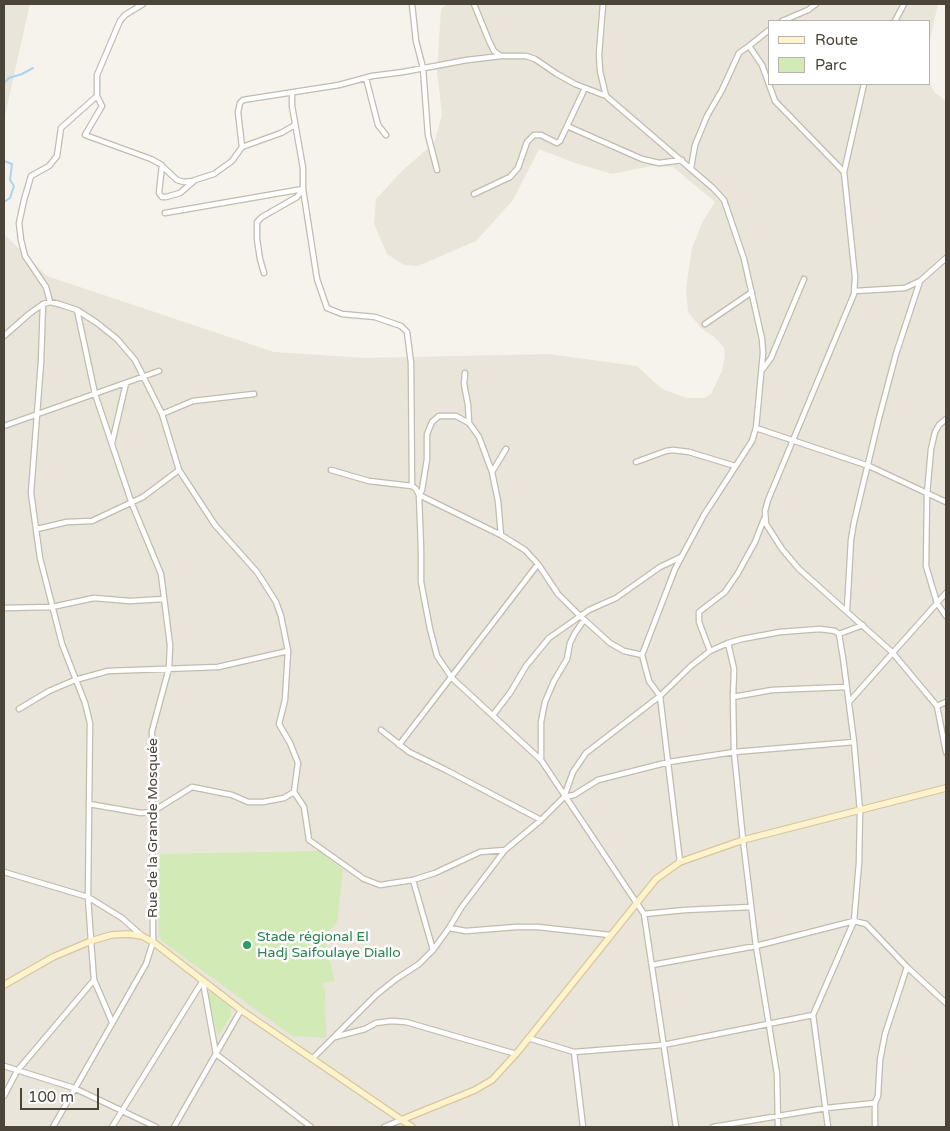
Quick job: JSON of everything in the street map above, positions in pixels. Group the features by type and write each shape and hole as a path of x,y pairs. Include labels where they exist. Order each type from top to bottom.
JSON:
{"street":[{"path":"143,4 125,15 120,21 97,75 97,96 102,106 85,135 151,159 162,165 176,180 184,182 214,174 232,161 242,147 238,112 240,103 243,100 339,85 366,78 467,60 501,56 526,56 535,58 557,74 606,96 714,188 724,200 744,259 762,339 762,369 756,428 752,441 704,515 675,569 642,656 649,681 660,696 680,862"},
{"path":"412,4 416,41 423,68 428,135 437,170"},
{"path":"474,4 489,41 494,50 501,56"},
{"path":"603,4 599,54 600,71 606,96"},
{"path":"784,20 808,10 816,4"},
{"path":"896,20 904,4"},
{"path":"691,168 700,131 722,90 738,53 768,31"},
{"path":"749,46 762,65 768,82"},
{"path":"366,78 378,125 386,135"},
{"path":"769,85 775,101 844,172"},
{"path":"710,651 700,622 699,612 725,592 755,542 764,518 768,500 855,290 844,172 864,85"},
{"path":"474,194 510,177 518,168 527,142 534,135 541,135 557,143 585,88"},
{"path":"292,93 295,125 303,168 303,189 317,279 327,308 342,314 375,317 400,326 407,332 412,363 412,486 419,495 501,535 525,550 538,564 558,594 582,618 610,643 624,652 642,656"},
{"path":"50,302 46,288 25,256 21,240 20,223 24,200 31,176 49,166 57,156 61,128 97,96"},
{"path":"242,147 280,134 295,125"},
{"path":"567,126 642,159 659,163 682,160"},
{"path":"162,165 162,178 158,188 162,197 180,193 195,180"},
{"path":"165,213 303,189"},
{"path":"264,273 257,240 257,222 262,216 282,207 297,197 303,189"},
{"path":"855,290 905,288 920,281 946,258"},
{"path":"762,369 771,358 804,279"},
{"path":"847,610 851,540 896,354 920,281"},
{"path":"706,324 752,292"},
{"path":"4,336 29,314 43,304 50,302 77,310 97,322 135,360 162,414 179,470 215,525 257,572 276,602 282,616 288,651 285,700 279,724 290,742 298,764 294,792 304,807 309,840 364,879 380,885 413,880 435,873 480,852 505,850"},
{"path":"43,304 41,362 31,493 40,558 52,607 62,644 85,703 90,723 88,897 91,941 94,980 112,1022"},
{"name":"Rue de la Grande Mosquée","path":"53,1127 146,964 153,942 152,731 169,668 170,645 161,574 132,504 95,394 77,310"},
{"path":"4,426 159,371"},
{"path":"465,373 464,384 470,423 479,437 492,472 498,501 501,535"},
{"path":"112,444 126,383"},
{"path":"162,414 193,401 254,394"},
{"path":"470,423 456,416 439,416 432,422 426,434 427,459 422,490 419,495 422,548 421,582 430,629 438,656 452,678 540,760 644,914 676,1127"},
{"path":"946,418 935,432 931,449 927,494 926,566 937,604 946,616"},
{"path":"756,428 869,466 946,502"},
{"path":"492,472 506,449"},
{"path":"636,462 673,450 689,452 736,466"},
{"path":"37,528 67,522 92,521 132,504 179,470"},
{"path":"331,470 369,481 412,486"},
{"path":"764,518 768,529 799,568 892,652 937,706 946,752"},
{"path":"493,715 539,648 554,634 582,618 596,606 616,598 660,567 682,556"},
{"path":"399,745 538,564"},
{"path":"849,702 946,593"},
{"path":"4,608 12,606 52,607 94,598 130,601 164,599"},
{"path":"540,760 540,722 545,702 554,681 567,659 570,643 582,618"},
{"path":"839,634 863,625"},
{"path":"312,1059 376,995 396,978 419,964 432,950 505,850 541,820 564,797 573,772 586,753 660,696 691,666 710,651 728,643 788,631 820,629 835,631 839,634"},
{"path":"828,1127 813,1015 854,921 859,863 860,811 854,742 839,634"},
{"path":"728,643 734,669 734,752 743,840 756,946 777,1074 778,1127"},
{"path":"19,709 48,690 108,671 218,667 288,651"},
{"path":"733,697 772,690 846,687"},
{"path":"937,706 946,702"},
{"path":"381,730 409,752 541,820"},
{"path":"564,797 574,795 598,780 669,762 734,752 854,742"},
{"path":"89,804 141,813 152,812 192,787 232,795 248,802 263,802 284,798 294,792"},
{"path":"384,1127 475,1090 492,1080 516,1054 656,879 680,862 743,840 946,788"},
{"path":"4,872 88,897 122,918 142,936 153,942 203,982 412,1127"},
{"path":"413,880 432,950"},
{"path":"644,914 685,910 751,908"},
{"path":"652,965 756,946 854,921 866,924 907,967 946,1003"},
{"path":"449,928 466,931 538,927 610,935"},
{"path":"4,985 54,957 91,941 111,935 128,934 142,936"},
{"path":"875,1127 875,1103 878,1096 880,1060 885,1034 907,967"},
{"path":"4,1096 17,1071 94,980"},
{"path":"203,982 216,1054 312,1127"},
{"path":"112,1127 203,982"},
{"path":"174,1127 242,1010"},
{"path":"528,1038 574,1052 663,1044 813,1015"},
{"path":"333,1038 376,1024 391,1021 406,1022 516,1054"},
{"path":"574,1052 583,1127"},
{"path":"4,1066 74,1088 156,1127"},
{"path":"713,1127 826,1108 875,1103"}],"shaded area":[{"path":"4,4 30,4 4,120"},
{"path":"447,4 938,4 930,40 930,20 768,20 768,85 930,85 930,82 934,92 946,101 946,1127 4,1127 4,234 47,276 274,352 366,358 548,354 637,366 662,389 687,398 704,398 711,394 722,371 725,357 724,347 701,328 688,312 686,288 692,248 703,221 715,202 673,167 651,166 612,174 572,162 539,149 513,200 476,241 418,266 404,265 387,254 374,224 376,199 404,169 434,143 442,115 437,71 441,9"}],"green space":[{"name":"Stade régional El Hadj Saifoulaye Diallo","path":"319,851 343,870 337,922 324,937 335,981 321,983 325,989 326,1038 292,1036 162,941 159,935 157,862 161,854"},
{"path":"211,992 229,1006 231,1011 231,1015 219,1035 207,993"}],"waterway":[{"path":"4,83 9,78 33,68"},
{"path":"4,161 12,164 10,180 14,186 10,198 4,202"}],"place":[{"name":"Stade régional El Hadj Saifoulaye Diallo","path":"247,945"}]}
